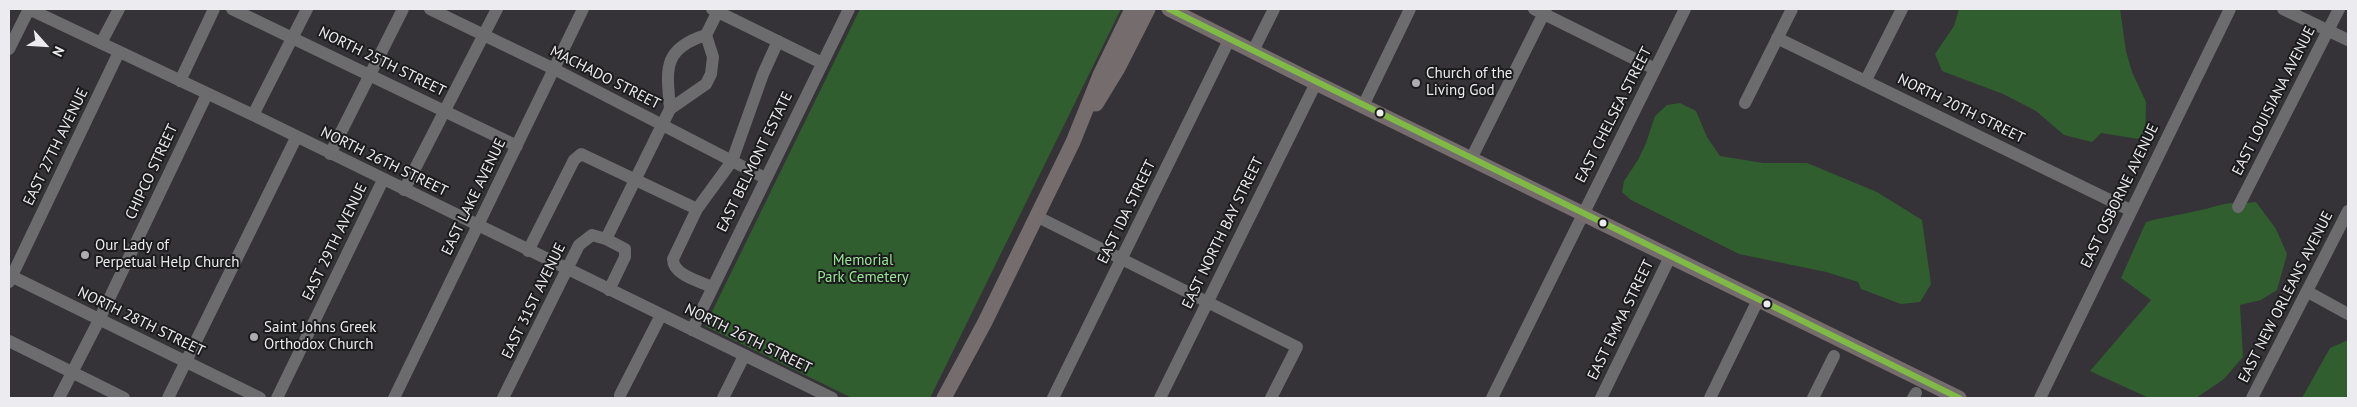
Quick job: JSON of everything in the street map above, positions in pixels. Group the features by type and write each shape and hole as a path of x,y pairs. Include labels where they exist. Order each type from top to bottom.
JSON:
{"main road":[{"path":"944,398 1073,142 1100,75 1132,9"},
{"path":"1073,142 1118,68 1148,9"},
{"path":"1169,9 1959,398"}],"street":[{"name":"NORTH 26TH STREET","path":"29,9 832,398"},
{"path":"9,49 29,9"},
{"path":"101,43 119,9"},
{"path":"180,81 214,9"},
{"name":"NORTH 25TH STREET","path":"232,9 293,36 371,76 517,146"},
{"path":"253,116 307,9"},
{"path":"330,154 371,76 403,9"},
{"name":"MACHADO STREET","path":"430,9 554,69 765,178"},
{"path":"404,190 496,9"},
{"name":"EAST LAKE AVENUE","path":"394,398 583,9"},
{"path":"1253,51 1274,9"},
{"path":"1363,106 1410,9"},
{"name":"EAST CHELSEA STREET","path":"1492,398 1685,9"},
{"path":"1745,102 1792,9"},
{"path":"1866,80 1902,9"},
{"name":"EAST OSBORNE AVENUE","path":"2040,398 2130,210 2230,9"},
{"path":"2283,9 2348,40"},
{"name":"EAST LOUISIANA AVENUE","path":"2238,207 2339,9"},
{"path":"670,109 706,84 711,74 714,57 706,35 716,10 822,63"},
{"name":"EAST BELMONT ESTATE","path":"692,330 822,63 845,10"},
{"path":"1471,159 1542,10 1655,69"},
{"path":"609,290 626,253 622,247 606,239 670,109 666,77 672,58 683,45 706,35"},
{"name":"NORTH 20TH STREET","path":"1778,38 2130,210"},
{"name":"EAST IDA STREET","path":"1053,398 1229,40"},
{"path":"712,287 680,272 673,264 673,258 697,209 732,161 763,74 778,41"},
{"name":"EAST 27TH AVENUE","path":"10,278 119,52"},
{"name":"EAST NORTH BAY STREET","path":"1160,398 1316,83"},
{"name":"CHIPCO STREET","path":"59,398 99,320 207,94"},
{"path":"168,398 296,138"},
{"path":"528,250 578,156 586,155 697,209"},
{"name":"EAST 29TH AVENUE","path":"277,398 383,180"},
{"name":"EAST NEW ORLEANS AVENUE","path":"2252,398 2348,211"},
{"path":"1036,216 1297,347 1271,398"},
{"name":"EAST 31ST AVENUE","path":"503,398 579,245 585,238 592,235 606,239"},
{"name":"EAST EMMA STREET","path":"1601,398 1670,257"},
{"name":"NORTH 28TH STREET","path":"10,278 260,398"},
{"path":"2308,292 2348,314"},
{"path":"1710,398 1758,300"},
{"path":"615,397 661,315"},
{"path":"9,341 124,398"},
{"path":"723,398 744,356"},
{"path":"1814,398 1834,356"}],"green space":[{"name":"Memorial Park Cemetery","path":"860,9 1121,9 930,398 852,398 705,326"},
{"path":"1959,9 2120,9 2126,51 2132,72 2146,102 2145,140 2101,133 2092,142 2064,135 2036,111 2003,94 1942,71 1935,54 1954,26"},
{"path":"1680,103 1696,111 1707,137 1720,156 1763,163 1807,163 1877,192 1922,220 1931,284 1920,302 1901,304 1861,289 1858,282 1826,272 1739,254 1631,200 1622,192 1624,181 1638,160 1655,116 1667,105"},
{"path":"2256,202 2276,229 2287,254 2277,290 2261,300 2240,305 2243,357 2224,379 2196,398 2149,398 2090,371 2151,300 2121,278 2146,222 2230,203 2235,203 2232,209 2240,213 2246,203"},
{"path":"2348,340 2348,398 2302,398 2330,348"}],"transit line":[{"path":"1169,9 1959,398"}],"place":[{"name":"Church of the Living God","path":"1416,83"},
{"name":"Our Lady of Perpetual Help Church","path":"85,255"},
{"name":"Saint Johns Greek Orthodox Church","path":"254,337"}]}
